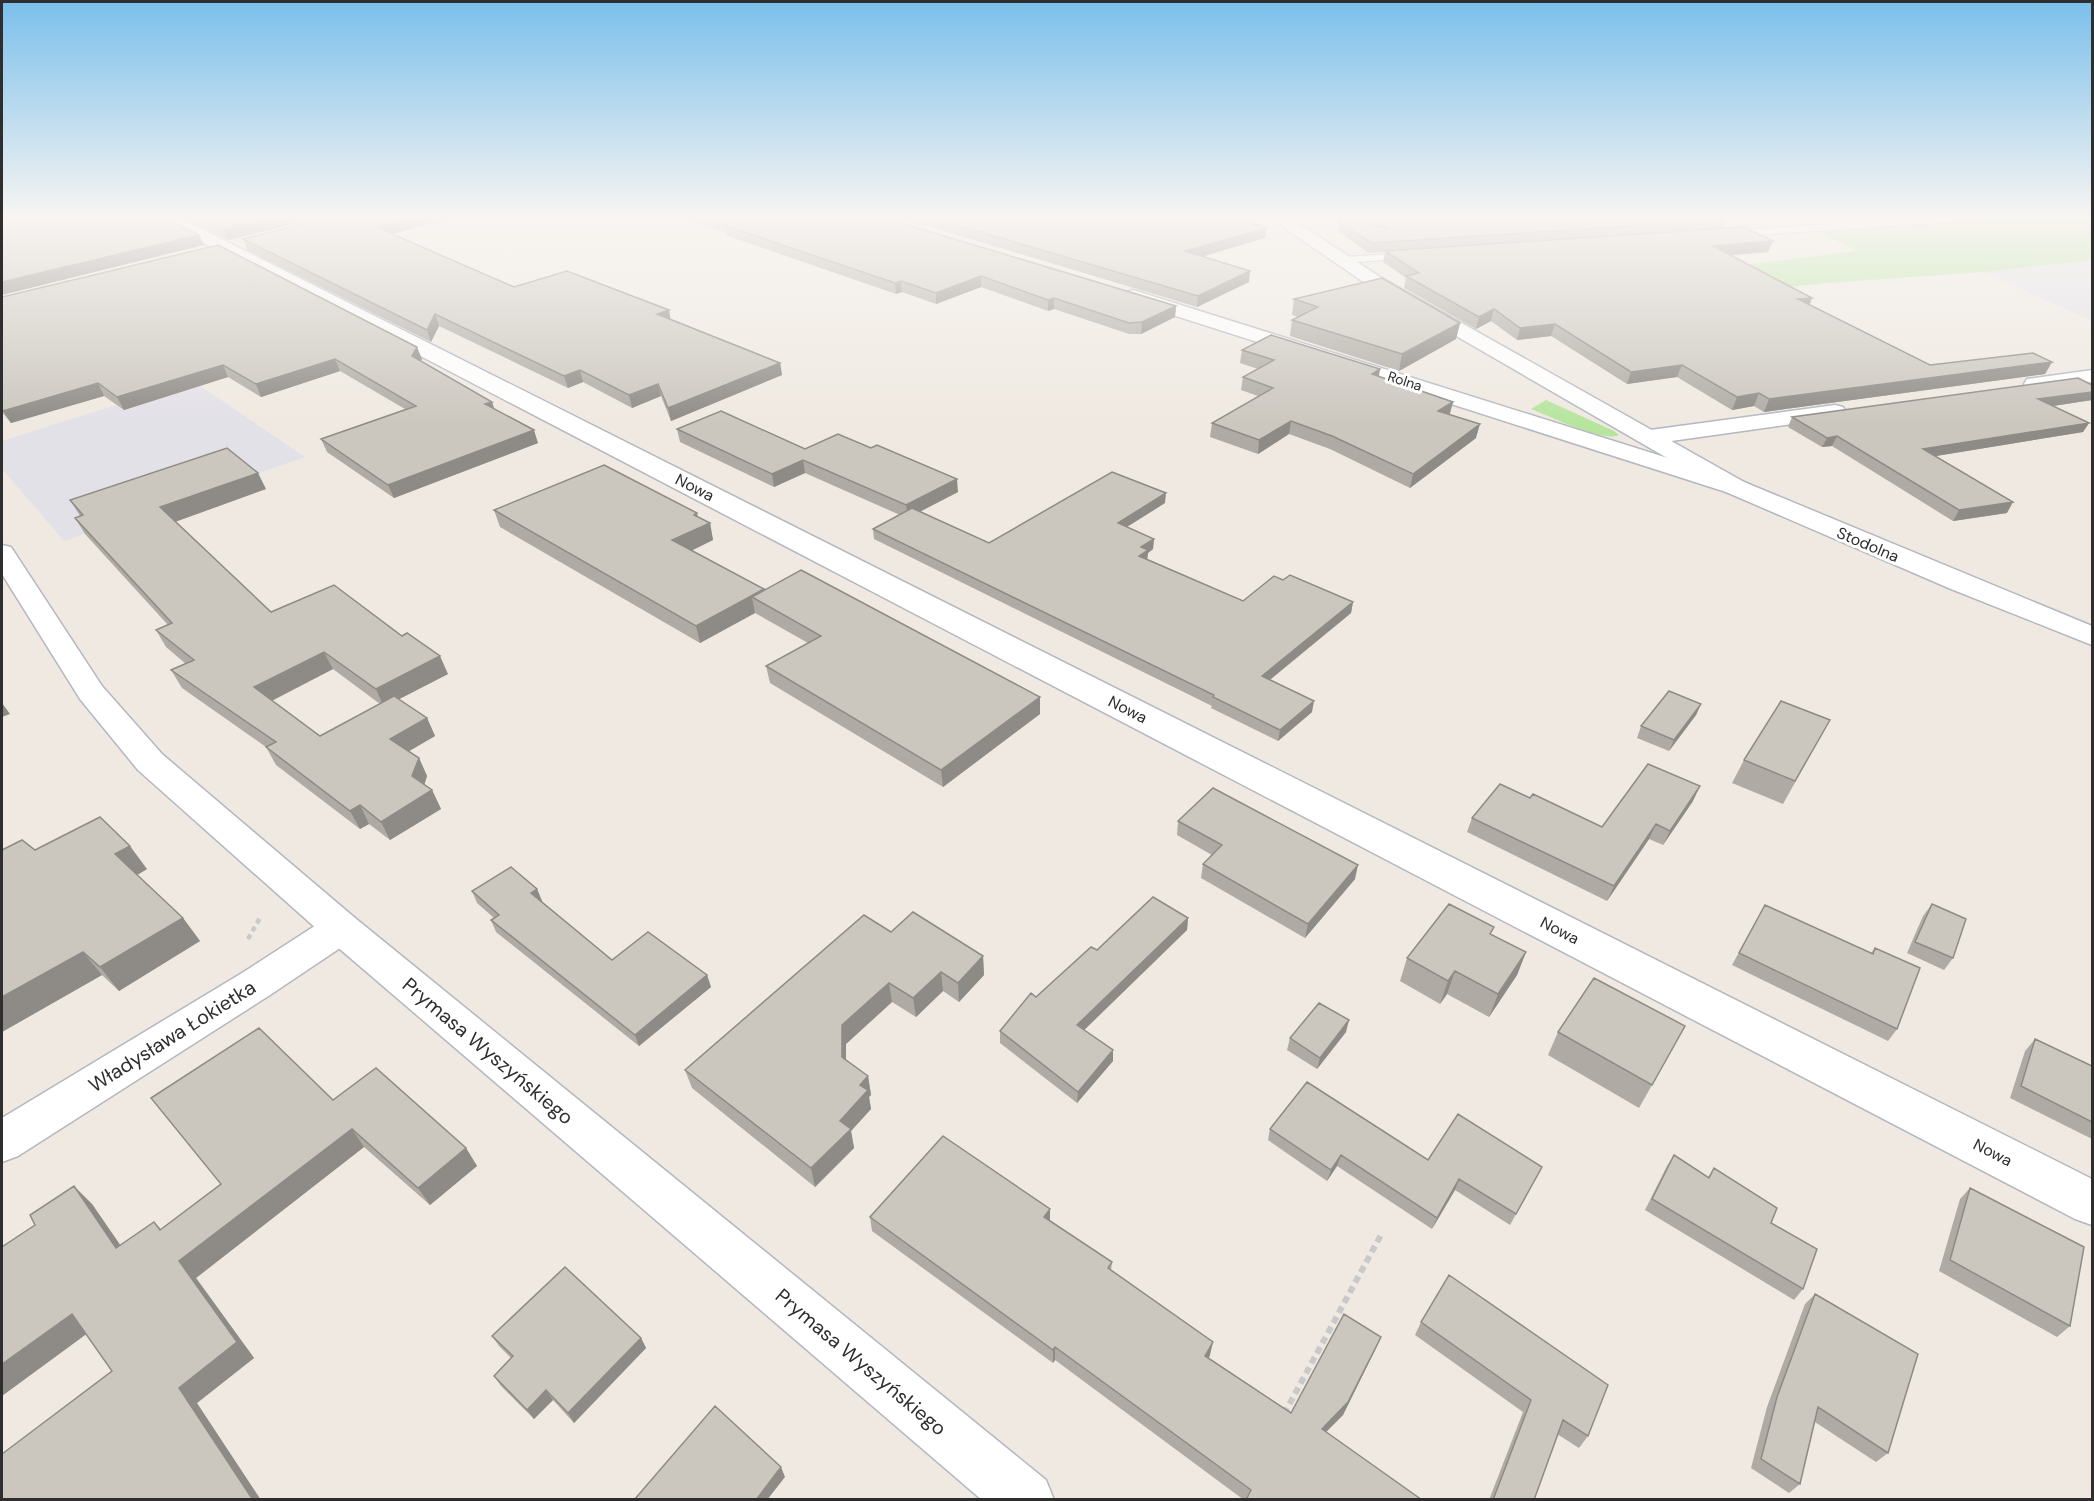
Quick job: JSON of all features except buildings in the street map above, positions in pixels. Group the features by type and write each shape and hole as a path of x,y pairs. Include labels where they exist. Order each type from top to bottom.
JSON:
{"street":[{"name":"Nowa","path":"319,285 2092,1203"},
{"name":"Stodolna","path":"1381,285 1463,334 1650,437 1735,487 1950,579 2092,636"},
{"name":"Rolna","path":"1117,291 1735,487"},
{"path":"2009,387 2092,376"},
{"path":"1650,437 1855,409"},
{"name":"Prymasa Wyszyńskiego","path":"2,553 92,692 150,762 341,928 1026,1500"},
{"name":"Władysława Łokietka","path":"2,1142 256,984 341,928"}],"path":[{"path":"1282,1419 1382,1233"}],"shaded area":[{"path":"2012,285 2092,285 2092,321"},
{"path":"189,382 196,383 305,457 64,541 2,469 2,441"}],"green space":[{"path":"1649,285 1807,285 1593,307"},
{"path":"1546,400 1619,435 1590,432 1531,409"}]}
